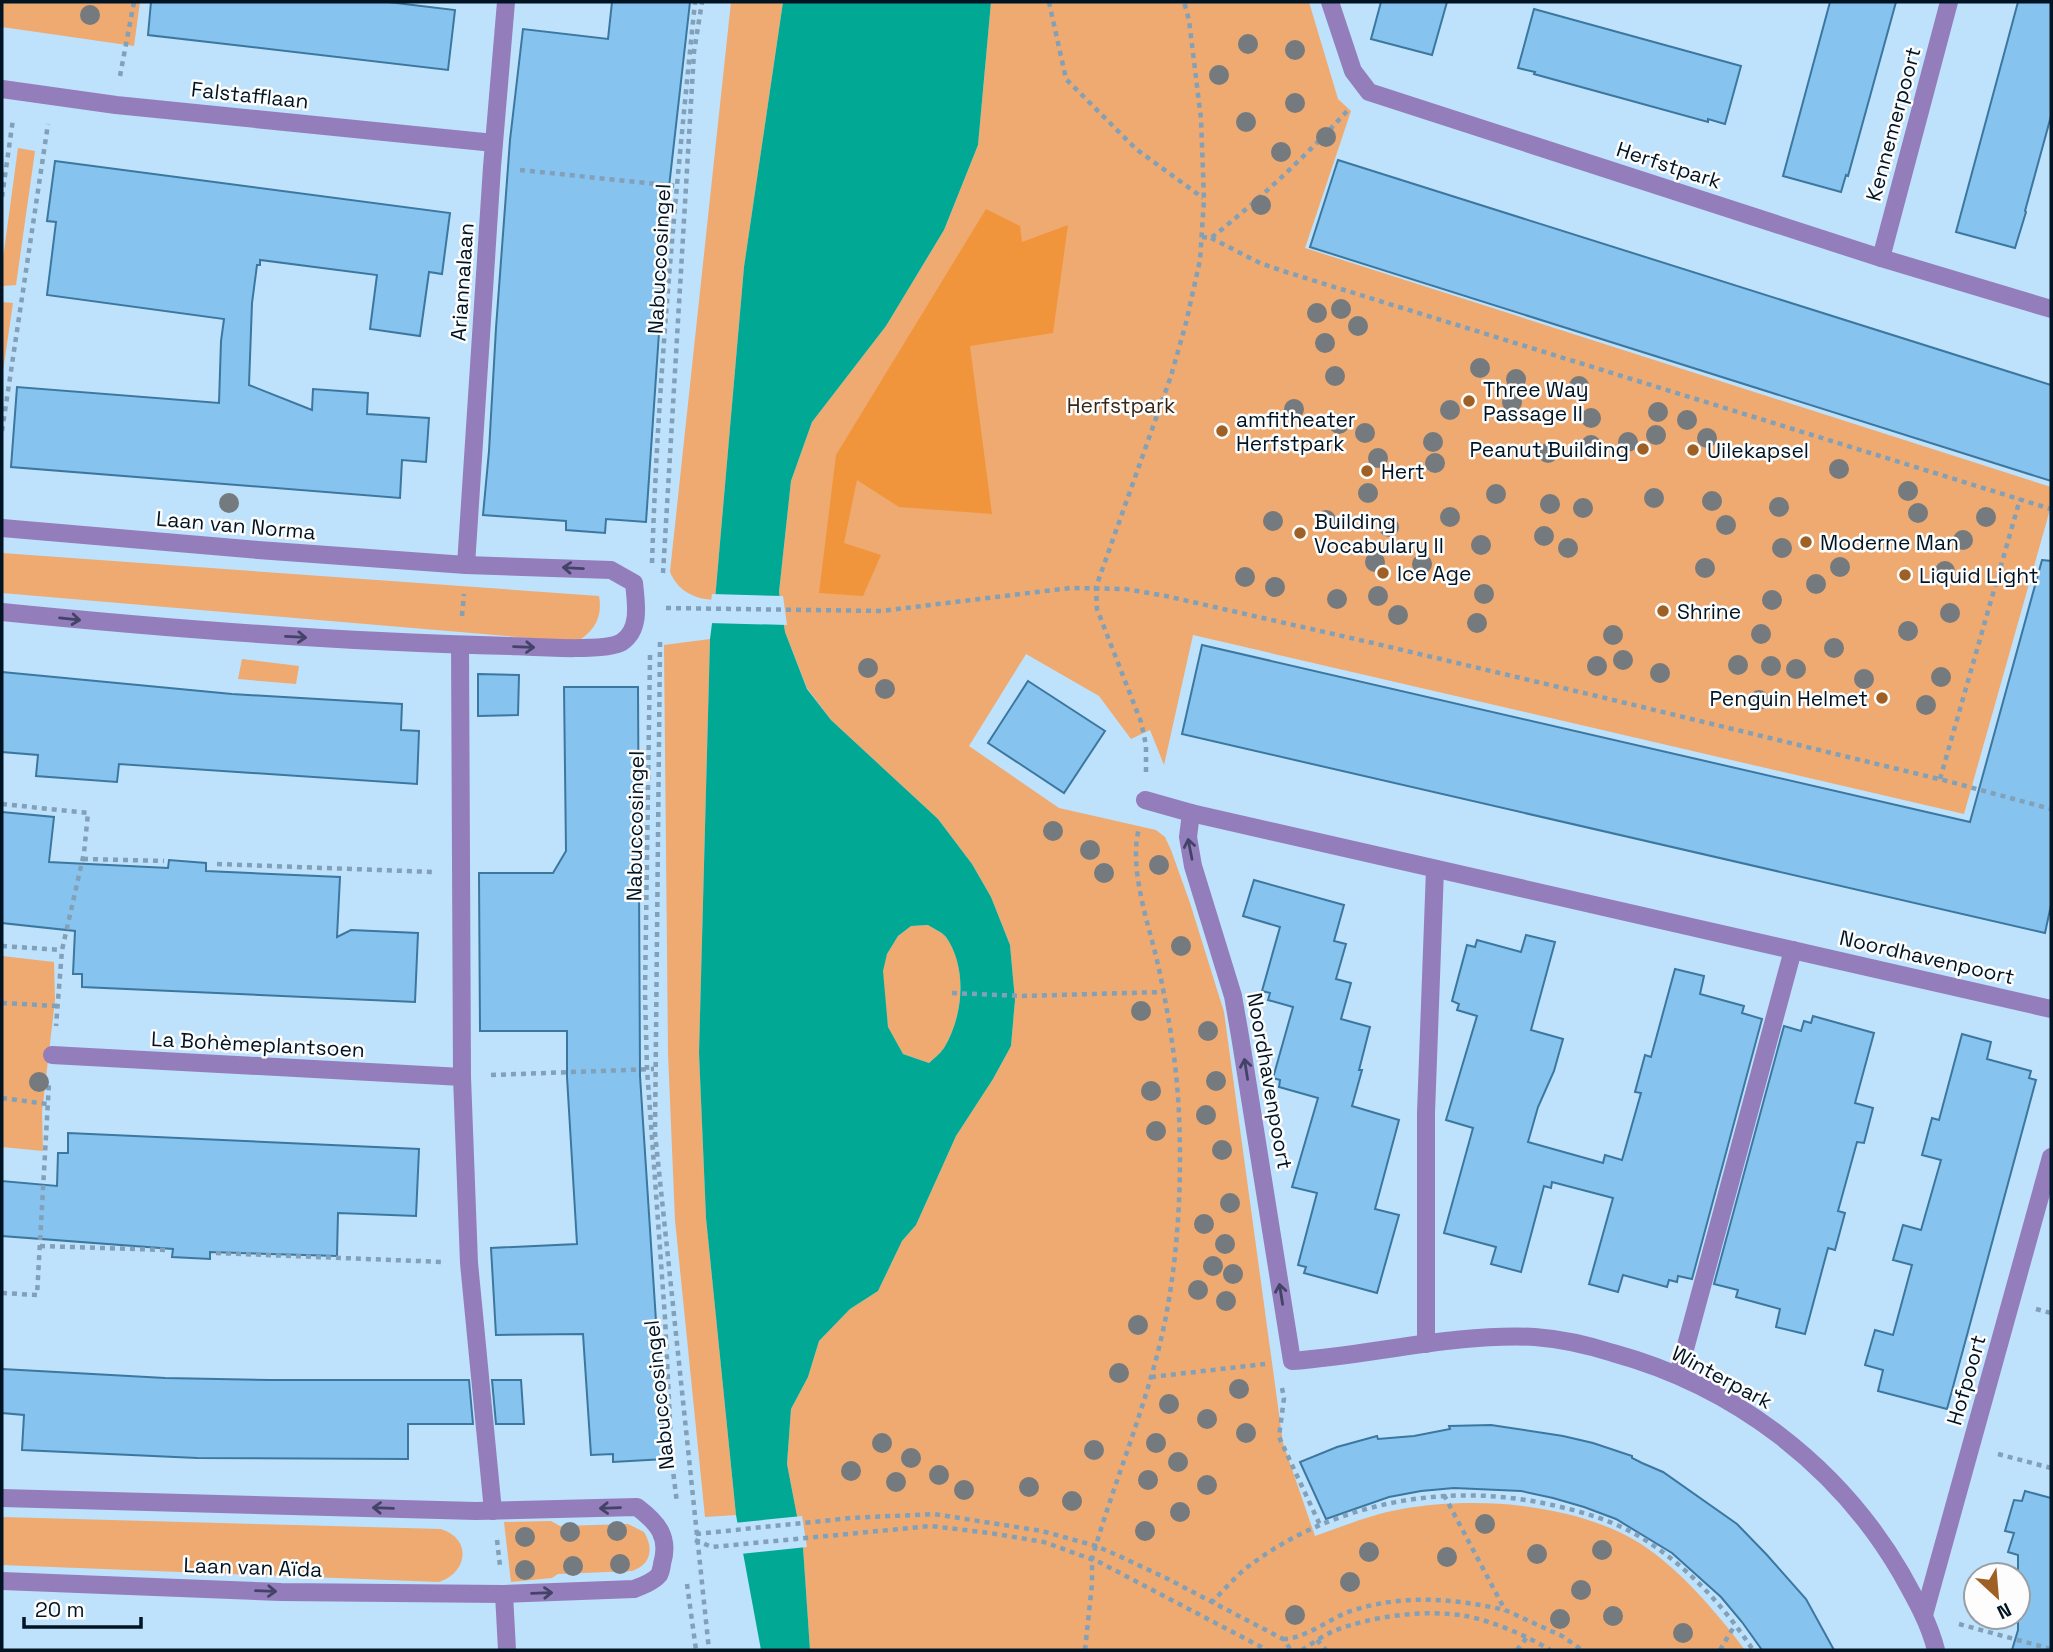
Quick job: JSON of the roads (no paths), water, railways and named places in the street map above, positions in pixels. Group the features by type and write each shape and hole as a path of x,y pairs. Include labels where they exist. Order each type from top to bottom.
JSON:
{"street":[{"name":"Ariannalaan","path":"466,565 506,2"},
{"name":"Herfstpark","path":"1330,2 1353,71 1370,92 1881,258 2051,309"},
{"name":"Kennemerpoort","path":"1881,258 1949,2"},
{"name":"Falstafflaan","path":"10,90 116,104 495,143"},
{"name":"Laan van Norma","path":"2,528 466,565 611,570 634,583 637,616 624,641 612,647 460,645 282,636 2,612"},
{"path":"460,645 462,1077 469,1263 494,1511"},
{"name":"Noordhavenpoort","path":"1145,800 1191,814 2051,1009"},
{"name":"Noordhavenpoort","path":"1191,814 1188,837 1194,866 1233,996 1285,1362"},
{"path":"1426,1344 1426,1113 1435,869"},
{"path":"1678,1375 1793,950"},
{"name":"La Bohèmeplantsoen","path":"52,1055 462,1077"},
{"name":"Hofpoort","path":"1924,1615 2051,1157"},
{"name":"Winterpark","path":"1285,1362 1337,1358 1472,1339 1536,1337 1591,1346 1678,1375 1760,1421 1828,1477 1875,1533 1924,1615 1936,1650"},
{"name":"Laan van Aïda","path":"2,1498 494,1511 637,1507 651,1517 661,1530 666,1552 659,1575 634,1589 504,1594 281,1592 2,1581"},
{"path":"504,1594 507,1650"}],"place":[{"name":"Three Way Passage II","path":"1469,401"},
{"name":"amfitheater Herfstpark","path":"1222,431"},
{"name":"Peanut Building","path":"1643,449"},
{"name":"Uilekapsel","path":"1693,450"},
{"name":"Hert","path":"1367,471"},
{"name":"Building Vocabulary II","path":"1300,533"},
{"name":"Moderne Man","path":"1806,542"},
{"name":"Ice Age","path":"1383,573"},
{"name":"Liquid Light","path":"1905,575"},
{"name":"Shrine","path":"1663,611"},
{"name":"Penguin Helmet","path":"1882,698"}]}
